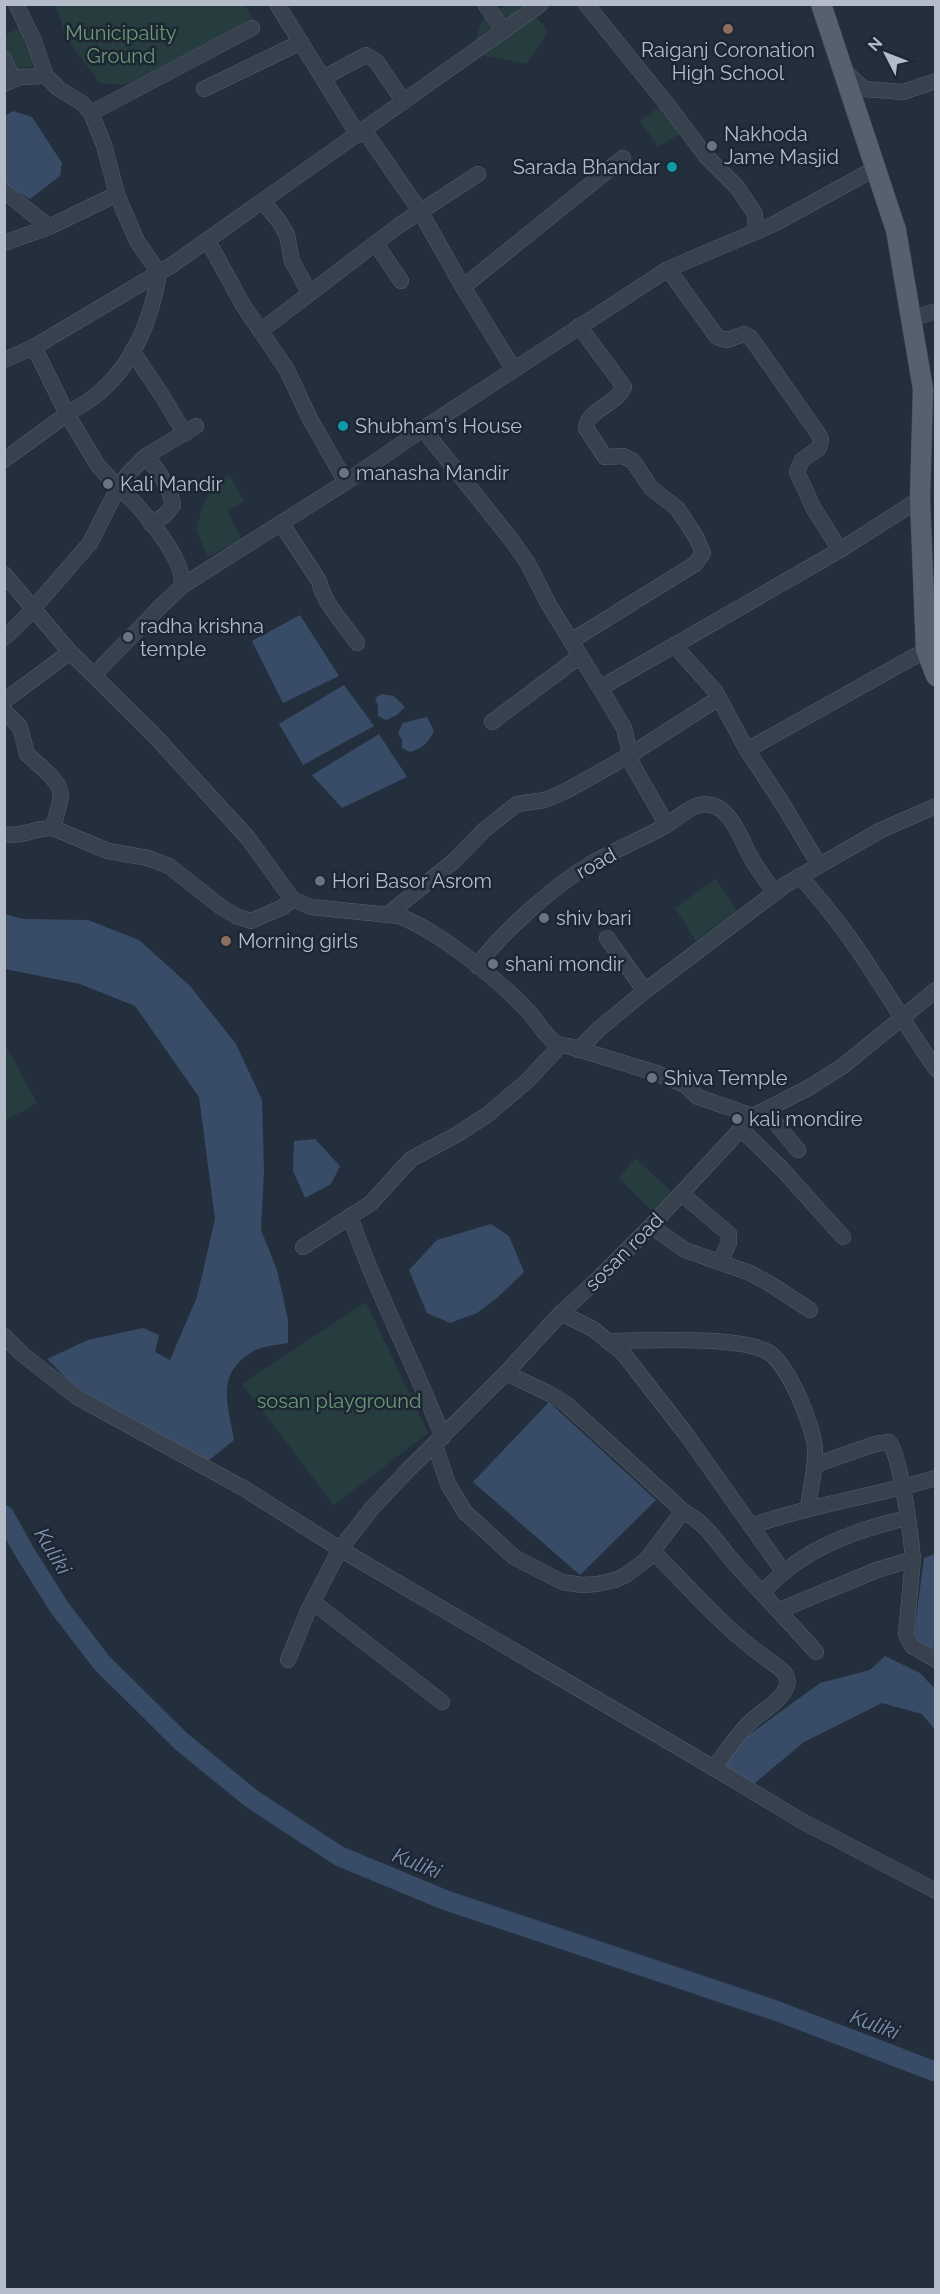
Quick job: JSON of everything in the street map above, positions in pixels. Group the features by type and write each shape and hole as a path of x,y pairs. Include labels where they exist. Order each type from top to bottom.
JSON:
{"main road":[{"path":"821,4 896,230 923,389 920,499 930,588 926,650 936,676"}],"street":[{"path":"4,460 94,397 122,368 141,336 149,316 159,273 137,241 117,194 105,145 91,113 46,76 34,41 16,4"},
{"path":"277,4 323,78 420,211 514,370"},
{"path":"485,4 504,30"},
{"path":"4,360 34,347 159,273 208,241 541,4"},
{"path":"586,4 705,155 737,187 754,213 756,232"},
{"path":"91,113 252,28"},
{"path":"204,89 301,42"},
{"path":"323,78 366,55 376,61 404,102"},
{"path":"4,59 9,82 20,77 46,76"},
{"path":"842,69 864,89 903,92 935,82"},
{"path":"463,287 623,158"},
{"path":"94,675 182,586 346,482 579,326 668,269 756,232 876,168"},
{"path":"262,330 309,292 420,211 478,174"},
{"path":"4,191 49,227"},
{"path":"4,243 49,227 117,194"},
{"path":"263,202 279,221 287,236 292,261 309,292"},
{"path":"208,241 243,305 287,370 310,419 346,482"},
{"path":"376,244 401,281"},
{"path":"668,269 717,337 727,340 744,334 751,338 817,432 821,439 819,448 802,460 797,472 814,509 840,549"},
{"path":"911,319 936,311"},
{"path":"571,641 695,564 702,553 696,537 677,508 651,488 633,461 623,456 605,457 586,429 589,418 614,401 624,387 579,326"},
{"path":"34,347 67,414 97,464 118,488 130,497 179,565 182,586"},
{"path":"4,638 90,543 127,475 146,456 191,430 161,394 132,351"},
{"path":"423,429 516,546 624,728 630,755 638,775 667,825"},
{"path":"146,456 171,497 173,505 165,515 151,524"},
{"path":"600,688 840,549 920,499"},
{"path":"281,523 319,581 325,598 357,643"},
{"path":"4,574 70,652 154,735 248,837 292,899 311,907 399,916 408,920 442,940 477,966 527,1011 549,1038 569,1047 656,1073 685,1085 698,1097 759,1113 798,1150"},
{"path":"674,645 715,691 747,750 819,865"},
{"path":"747,750 926,650"},
{"path":"4,701 70,652"},
{"path":"492,722 580,656"},
{"path":"387,915 453,861 508,809 517,804 557,795 630,755 719,698"},
{"path":"4,711 20,727 27,754 58,785 61,795 53,828"},
{"name":"road","path":"477,966 497,943 560,885 590,864 667,825 697,806 708,804 728,816 775,893"},
{"path":"303,1247 376,1198 411,1160 471,1126 506,1100 543,1065 600,1028 645,991 799,876 881,830 936,806"},
{"path":"4,834 17,835 43,828 53,828 108,851 159,861 169,866 228,912 251,921 283,907 292,899"},
{"path":"799,876 830,912 936,1069"},
{"path":"607,938 645,991"},
{"name":"sosan road","path":"288,1660 313,1602 340,1549 373,1507 506,1373 561,1312 602,1276 651,1226 740,1128 759,1113 843,1066 936,990"},
{"path":"740,1128 782,1169 843,1237"},
{"path":"682,1194 729,1234 729,1243 720,1262"},
{"path":"350,1216 371,1274 416,1370 439,1441 448,1484 465,1512 514,1557 562,1582 582,1585 615,1580 626,1575 653,1551 683,1511"},
{"path":"651,1226 685,1250 750,1273 810,1310"},
{"path":"561,1312 593,1329 623,1353 668,1409 783,1571"},
{"path":"4,1336 22,1354 77,1397 245,1489 340,1549 714,1768 800,1821 936,1891"},
{"path":"609,1341 694,1341 732,1344 769,1352 778,1360 785,1372 812,1433 815,1465 808,1509"},
{"path":"506,1373 565,1403 683,1511 710,1530 731,1559 816,1652"},
{"path":"815,1465 875,1444 889,1442 897,1457 913,1559 906,1634 912,1646 936,1660"},
{"path":"751,1526 808,1509 936,1478"},
{"path":"763,1592 783,1571 799,1559 842,1537 907,1518"},
{"path":"653,1551 727,1628 749,1648 783,1670 787,1677 788,1683 779,1698 749,1724 714,1768"},
{"path":"780,1610 877,1570 913,1559"},
{"path":"313,1602 442,1702"}],"green space":[{"name":"Municipality Ground","path":"55,5 245,5 257,26 125,85 100,83 69,42"},
{"path":"506,5 526,5 548,31 527,64 485,56 476,39 483,18"},
{"path":"23,26 36,65 13,72 5,50 5,35"},
{"path":"659,107 682,133 658,147 640,121"},
{"path":"229,474 244,501 228,511 241,540 208,557 196,530 205,500 215,484"},
{"path":"716,879 737,911 696,941 675,908"},
{"path":"5,1044 37,1103 4,1121"},
{"path":"635,1158 674,1194 656,1215 619,1178"},
{"name":"sosan playground","path":"366,1302 428,1433 334,1505 242,1384"}],"water":[{"path":"13,111 32,117 62,163 60,176 30,199 5,184 5,116"},
{"path":"300,615 339,676 283,703 252,641"},
{"path":"344,685 374,726 303,765 279,724"},
{"path":"382,694 394,696 405,707 397,715 386,720 378,716 375,698"},
{"path":"427,717 434,731 427,742 410,752 402,748 402,740 398,733 403,723"},
{"path":"379,734 407,777 342,808 312,775"},
{"path":"4,914 23,919 88,920 139,940 190,986 236,1044 262,1100 264,1171 261,1230 277,1270 288,1320 288,1343 256,1350 240,1361 233,1370 228,1380 227,1403 234,1440 208,1461 117,1412 72,1384 47,1359 88,1340 143,1328 159,1335 155,1352 170,1360 197,1297 215,1219 199,1097 135,1006 80,984 5,969"},
{"path":"315,1139 340,1166 331,1184 305,1198 293,1171 294,1141"},
{"path":"491,1224 509,1236 524,1272 497,1298 477,1313 450,1323 427,1313 409,1270 437,1240"},
{"path":"549,1402 656,1500 580,1575 473,1482"},
{"path":"935,1554 935,1648 928,1648 916,1641 914,1634 924,1558"},
{"path":"885,1656 920,1673 935,1689 935,1730 922,1714 882,1703 804,1742 750,1787 722,1768 746,1737 820,1683 870,1670"}],"waterway":[{"name":"Kuliki","path":"4,1515 59,1607 102,1663 182,1742 252,1799 339,1856 445,1900 777,2011 936,2072"}],"place":[{"name":"Raiganj Coronation High School","path":"728,29"},
{"name":"Nakhoda Jame Masjid","path":"712,146"},
{"name":"Sarada Bhandar","path":"672,167"},
{"name":"Shubham's House","path":"343,426"},
{"name":"manasha Mandir","path":"344,473"},
{"name":"Kali Mandir","path":"108,484"},
{"name":"radha krishna temple","path":"128,637"},
{"name":"Hori Basor Asrom","path":"320,881"},
{"name":"shiv bari","path":"544,918"},
{"name":"Morning girls","path":"226,941"},
{"name":"shani mondir","path":"493,964"},
{"name":"Shiva Temple","path":"652,1078"},
{"name":"kali mondire","path":"737,1119"}]}
